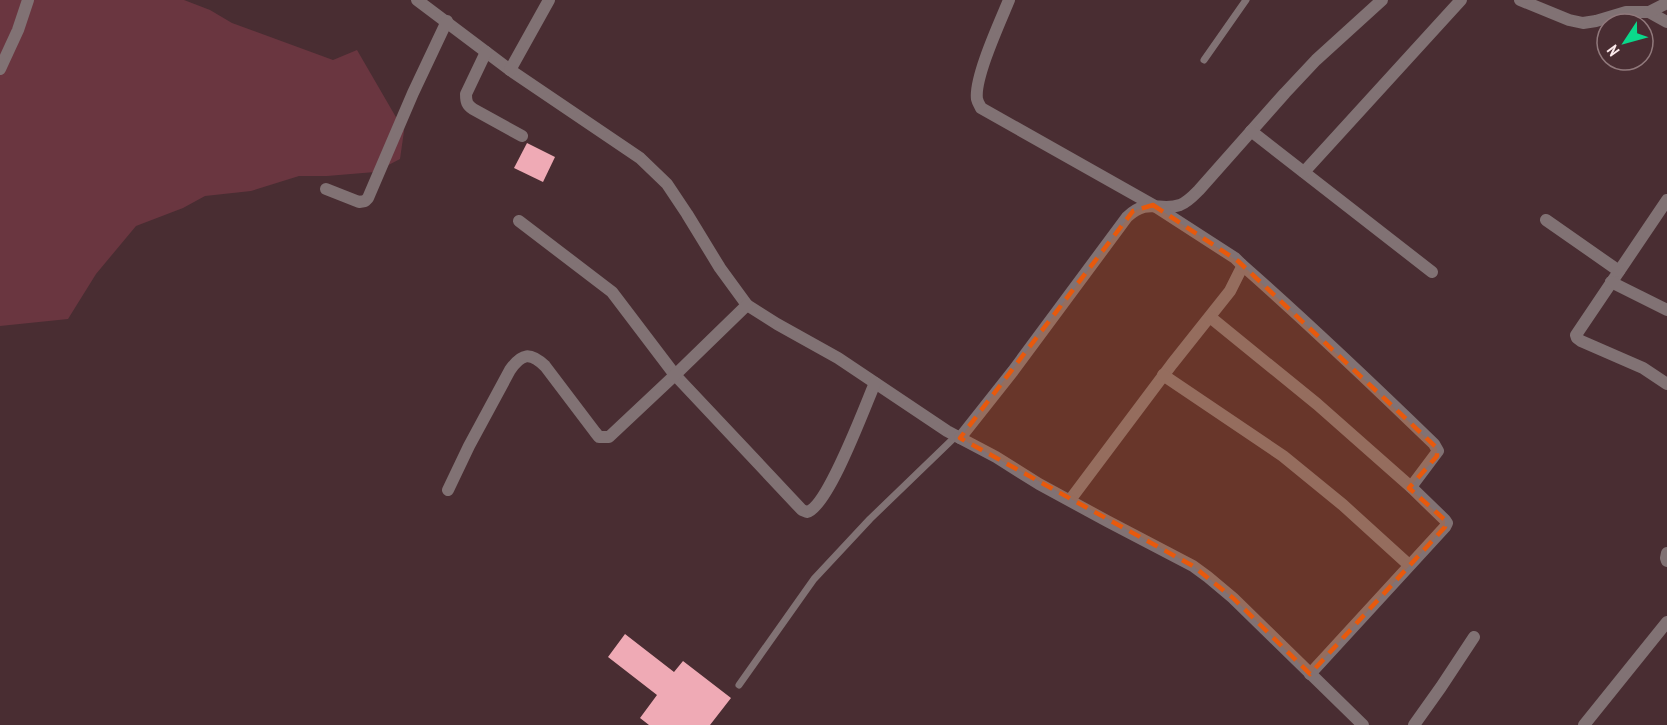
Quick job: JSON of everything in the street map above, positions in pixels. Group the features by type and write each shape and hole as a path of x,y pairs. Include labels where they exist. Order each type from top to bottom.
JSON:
{"street":[{"path":"0,69 18,30 28,0"},
{"path":"417,0 510,70 640,158 667,184 720,268 747,305 838,358 958,437 1184,561 1208,577 1233,598 1363,725"},
{"path":"510,70 549,0"},
{"path":"1009,0 978,85 977,98 981,108 1154,205 1235,258 1303,319 1437,448 1437,456 1411,487"},
{"path":"958,437 1013,371 1127,217 1144,206 1180,205 1189,200 1316,60 1382,0"},
{"path":"1304,172 1461,0"},
{"path":"1520,0 1569,20 1584,23 1595,21"},
{"path":"1649,12 1667,3"},
{"path":"326,189 359,202 368,198 447,21"},
{"path":"486,52 466,94 468,106 522,136"},
{"path":"1251,131 1432,272"},
{"path":"1667,200 1576,335 1577,338 1643,368 1667,384"},
{"path":"519,220 612,292 675,375 802,510 812,511 829,489 875,383"},
{"path":"1546,220 1619,271"},
{"path":"1070,500 1210,317 1236,281 1242,270 1241,264"},
{"path":"1611,282 1667,310"},
{"path":"448,490 469,446 517,360 530,356 538,359 594,432 599,437 609,437 747,305"},
{"path":"1210,317 1317,404 1445,520 1446,524 1440,532 1310,674"},
{"path":"1164,375 1283,456 1343,505 1409,565"},
{"path":"1667,553 1665,558 1667,561"},
{"path":"1584,725 1667,622"},
{"path":"1414,725 1474,636"}],"lane":[{"path":"1204,60 1246,0"},
{"path":"739,685 814,579 841,548 958,437"}],"highlighted area":[{"path":"1153,205 1238,261 1437,448 1437,456 1409,488 1445,520 1445,527 1310,674 1233,598 1193,566 960,438 1133,211"}],"shaded area":[{"path":"0,0 184,0 210,10 232,23 333,60 357,50 404,131 400,159 375,172 299,176 251,191 205,196 183,208 136,226 96,274 68,319 0,326"}],"building":[{"path":"527,143 555,157 543,182 514,168"},
{"path":"625,634 674,672 683,661 731,698 710,725 649,725 640,718 657,695 608,657"}]}
